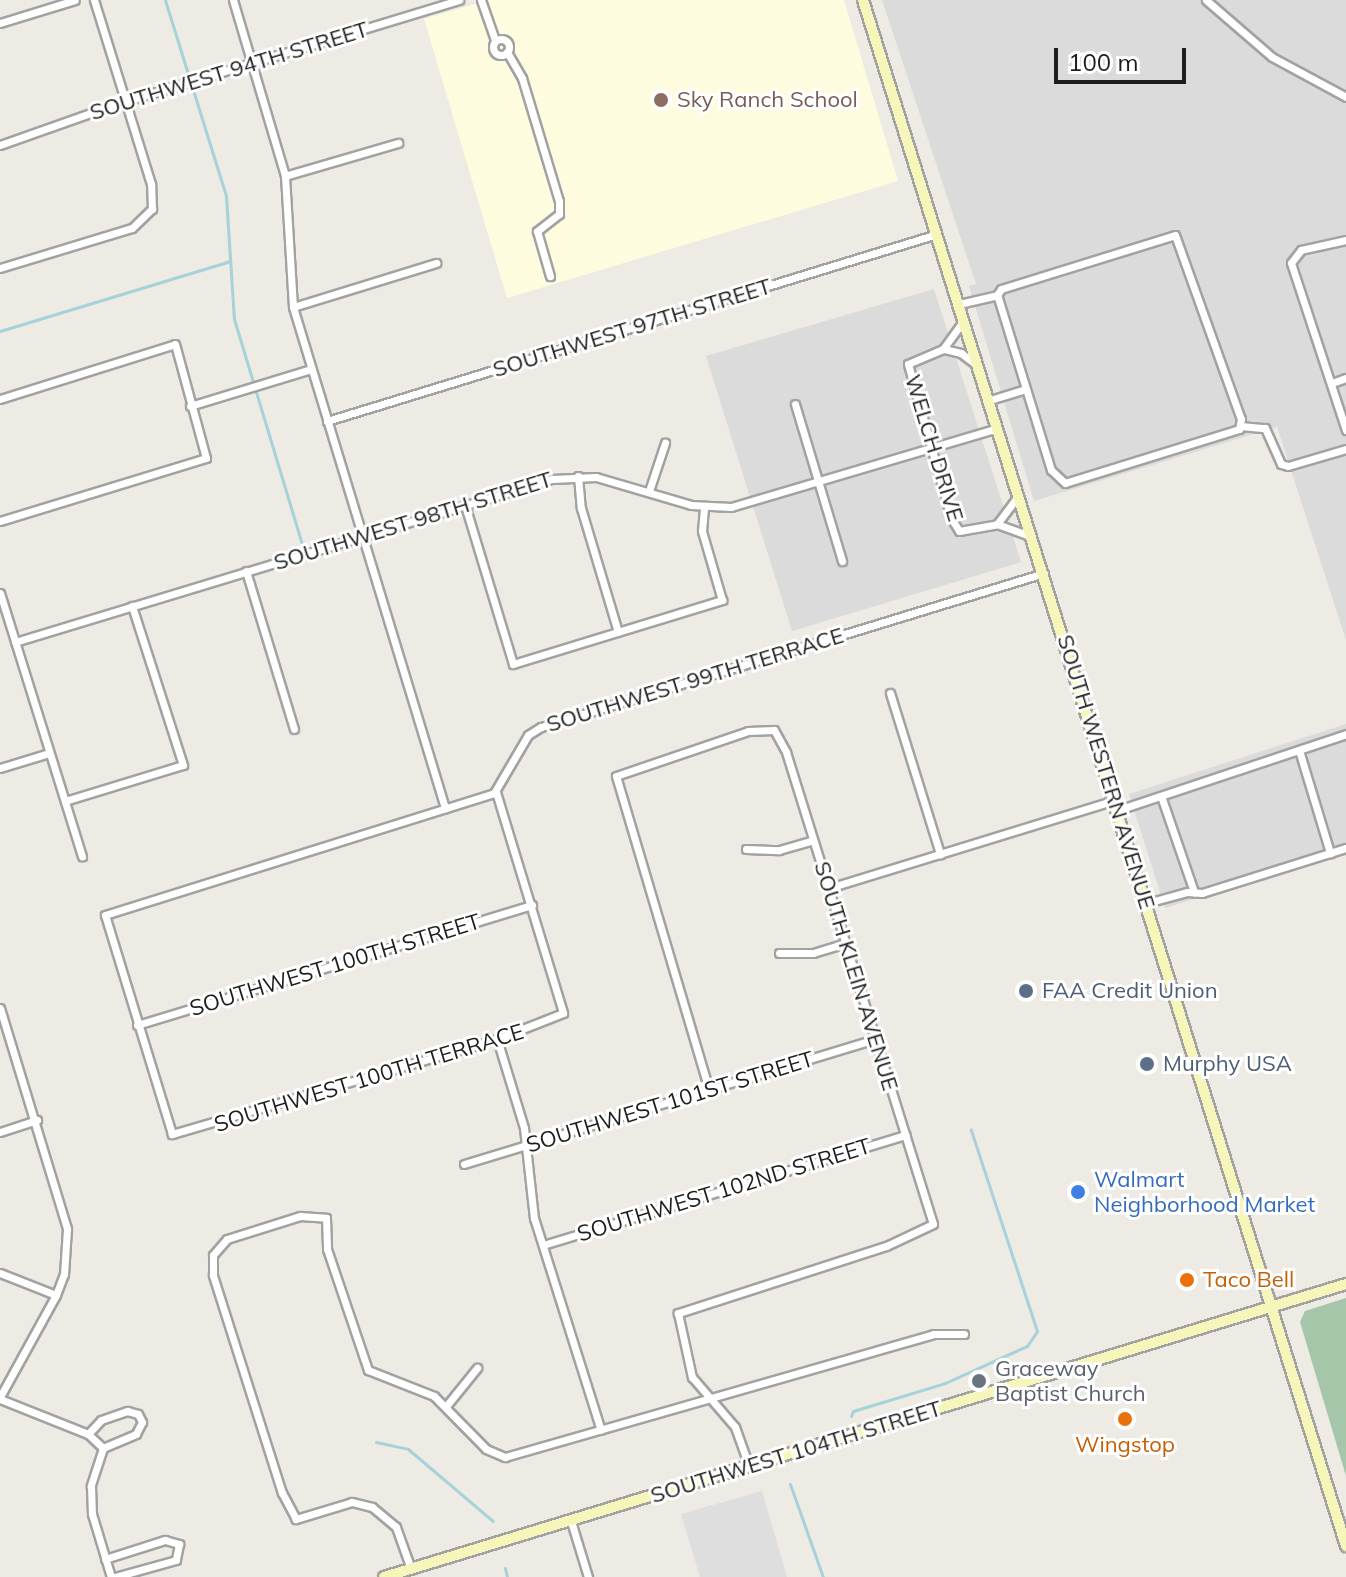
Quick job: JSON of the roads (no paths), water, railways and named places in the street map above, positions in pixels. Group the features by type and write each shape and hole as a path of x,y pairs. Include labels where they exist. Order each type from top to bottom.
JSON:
{"main road":[{"name":"SOUTH WESTERN AVENUE","path":"863,0 1274,1307 1346,1546"},
{"name":"SOUTHWEST 104TH STREET","path":"384,1577 1346,1284"}],"street":[{"path":"0,23 75,0"},
{"path":"0,268 139,225 152,209 154,195 94,0"},
{"path":"233,0 285,176 293,307 445,808"},
{"name":"SOUTHWEST 94TH STREET","path":"0,145 126,101 459,0"},
{"path":"481,0 495,40 494,52 507,52 522,78 559,201 559,214 537,231 550,276"},
{"path":"1206,0 1272,57 1346,97"},
{"path":"285,176 398,143"},
{"name":"SOUTHWEST 97TH STREET","path":"327,421 937,234"},
{"path":"959,304 997,295 1001,289 1175,235 1181,237 1240,426"},
{"path":"1346,240 1301,250 1291,263 1346,430"},
{"path":"293,307 436,263"},
{"path":"997,295 1051,470 1065,483 1224,436 1240,426 1265,428 1281,464 1288,466 1346,449"},
{"name":"WELCH DRIVE","path":"964,319 943,349 908,364 930,449 959,531 997,524 1033,538"},
{"path":"0,399 175,344 206,458 0,521"},
{"name":"WELCH DRIVE","path":"943,349 961,353 979,366"},
{"path":"190,406 311,369"},
{"path":"1332,383 1346,378"},
{"path":"990,400 1025,389"},
{"path":"795,404 842,561"},
{"name":"SOUTHWEST 98TH STREET","path":"15,642 465,505 578,476 704,507 743,505 998,428"},
{"path":"649,491 665,443"},
{"path":"578,476 581,508 618,632"},
{"name":"WELCH DRIVE","path":"997,524 1019,494"},
{"path":"465,505 513,664 722,600 702,531 704,507"},
{"path":"246,571 294,729"},
{"name":"SOUTHWEST 99TH TERRACE","path":"496,792 525,740 541,727 1044,573"},
{"path":"0,593 82,857"},
{"path":"65,801 183,765 132,606"},
{"path":"890,693 940,854"},
{"name":"SOUTH KLEIN AVENUE","path":"706,1399 686,1365 678,1313 886,1246 933,1224 786,752 774,730 748,731 616,776 709,1090"},
{"path":"829,888 940,854 1117,805 1161,796 1346,734"},
{"path":"1299,750 1330,853"},
{"path":"0,768 49,753"},
{"path":"137,1025 105,915 496,792 532,905"},
{"path":"1161,796 1194,892"},
{"path":"746,849 779,850 813,840"},
{"path":"1147,903 1346,848"},
{"name":"SOUTHWEST 100TH TERRACE","path":"137,1025 172,1134 497,1039 563,1013 532,905"},
{"name":"SOUTHWEST 100TH STREET","path":"137,1025 532,905"},
{"path":"779,953 813,953 845,943"},
{"path":"0,1008 37,1120 67,1229 64,1274 56,1295 0,1398 88,1434 103,1448"},
{"path":"497,1039 527,1145 532,1208 601,1430"},
{"name":"SOUTHWEST 101ST STREET","path":"464,1164 876,1039"},
{"path":"0,1132 37,1120"},
{"name":"SOUTHWEST 102ND STREET","path":"543,1245 906,1135"},
{"path":"411,1569 396,1527 372,1507 352,1502 296,1519 282,1493 216,1286 215,1250 232,1237 300,1216 326,1218 327,1249 365,1365 376,1378 447,1405 480,1444 499,1456 523,1454 933,1334 964,1334"},
{"path":"0,1273 56,1295"},
{"path":"447,1405 477,1368"},
{"path":"706,1399 735,1427 749,1466"},
{"path":"88,1434 101,1420 127,1411 138,1414 139,1431 103,1448 90,1494 105,1559 113,1577 176,1560 179,1544 165,1540 105,1559"},
{"path":"571,1521 588,1577"}],"waterway":[{"path":"165,0 226,196 234,319 303,547"},
{"path":"0,331 230,261"},
{"path":"851,1416 853,1411 945,1383 1027,1346 1037,1331 971,1130"},
{"path":"376,1442 408,1449 493,1521"},
{"path":"790,1484 823,1577"},
{"path":"505,1568 507,1577"}],"place":[{"name":"Sky Ranch School","path":"661,100"},
{"name":"FAA Credit Union","path":"1026,991"},
{"name":"Murphy USA","path":"1147,1064"},
{"name":"Walmart Neighborhood Market","path":"1078,1192"},
{"name":"Taco Bell","path":"1187,1280"},
{"name":"Graceway Baptist Church","path":"979,1381"},
{"name":"Wingstop","path":"1125,1419"}]}
